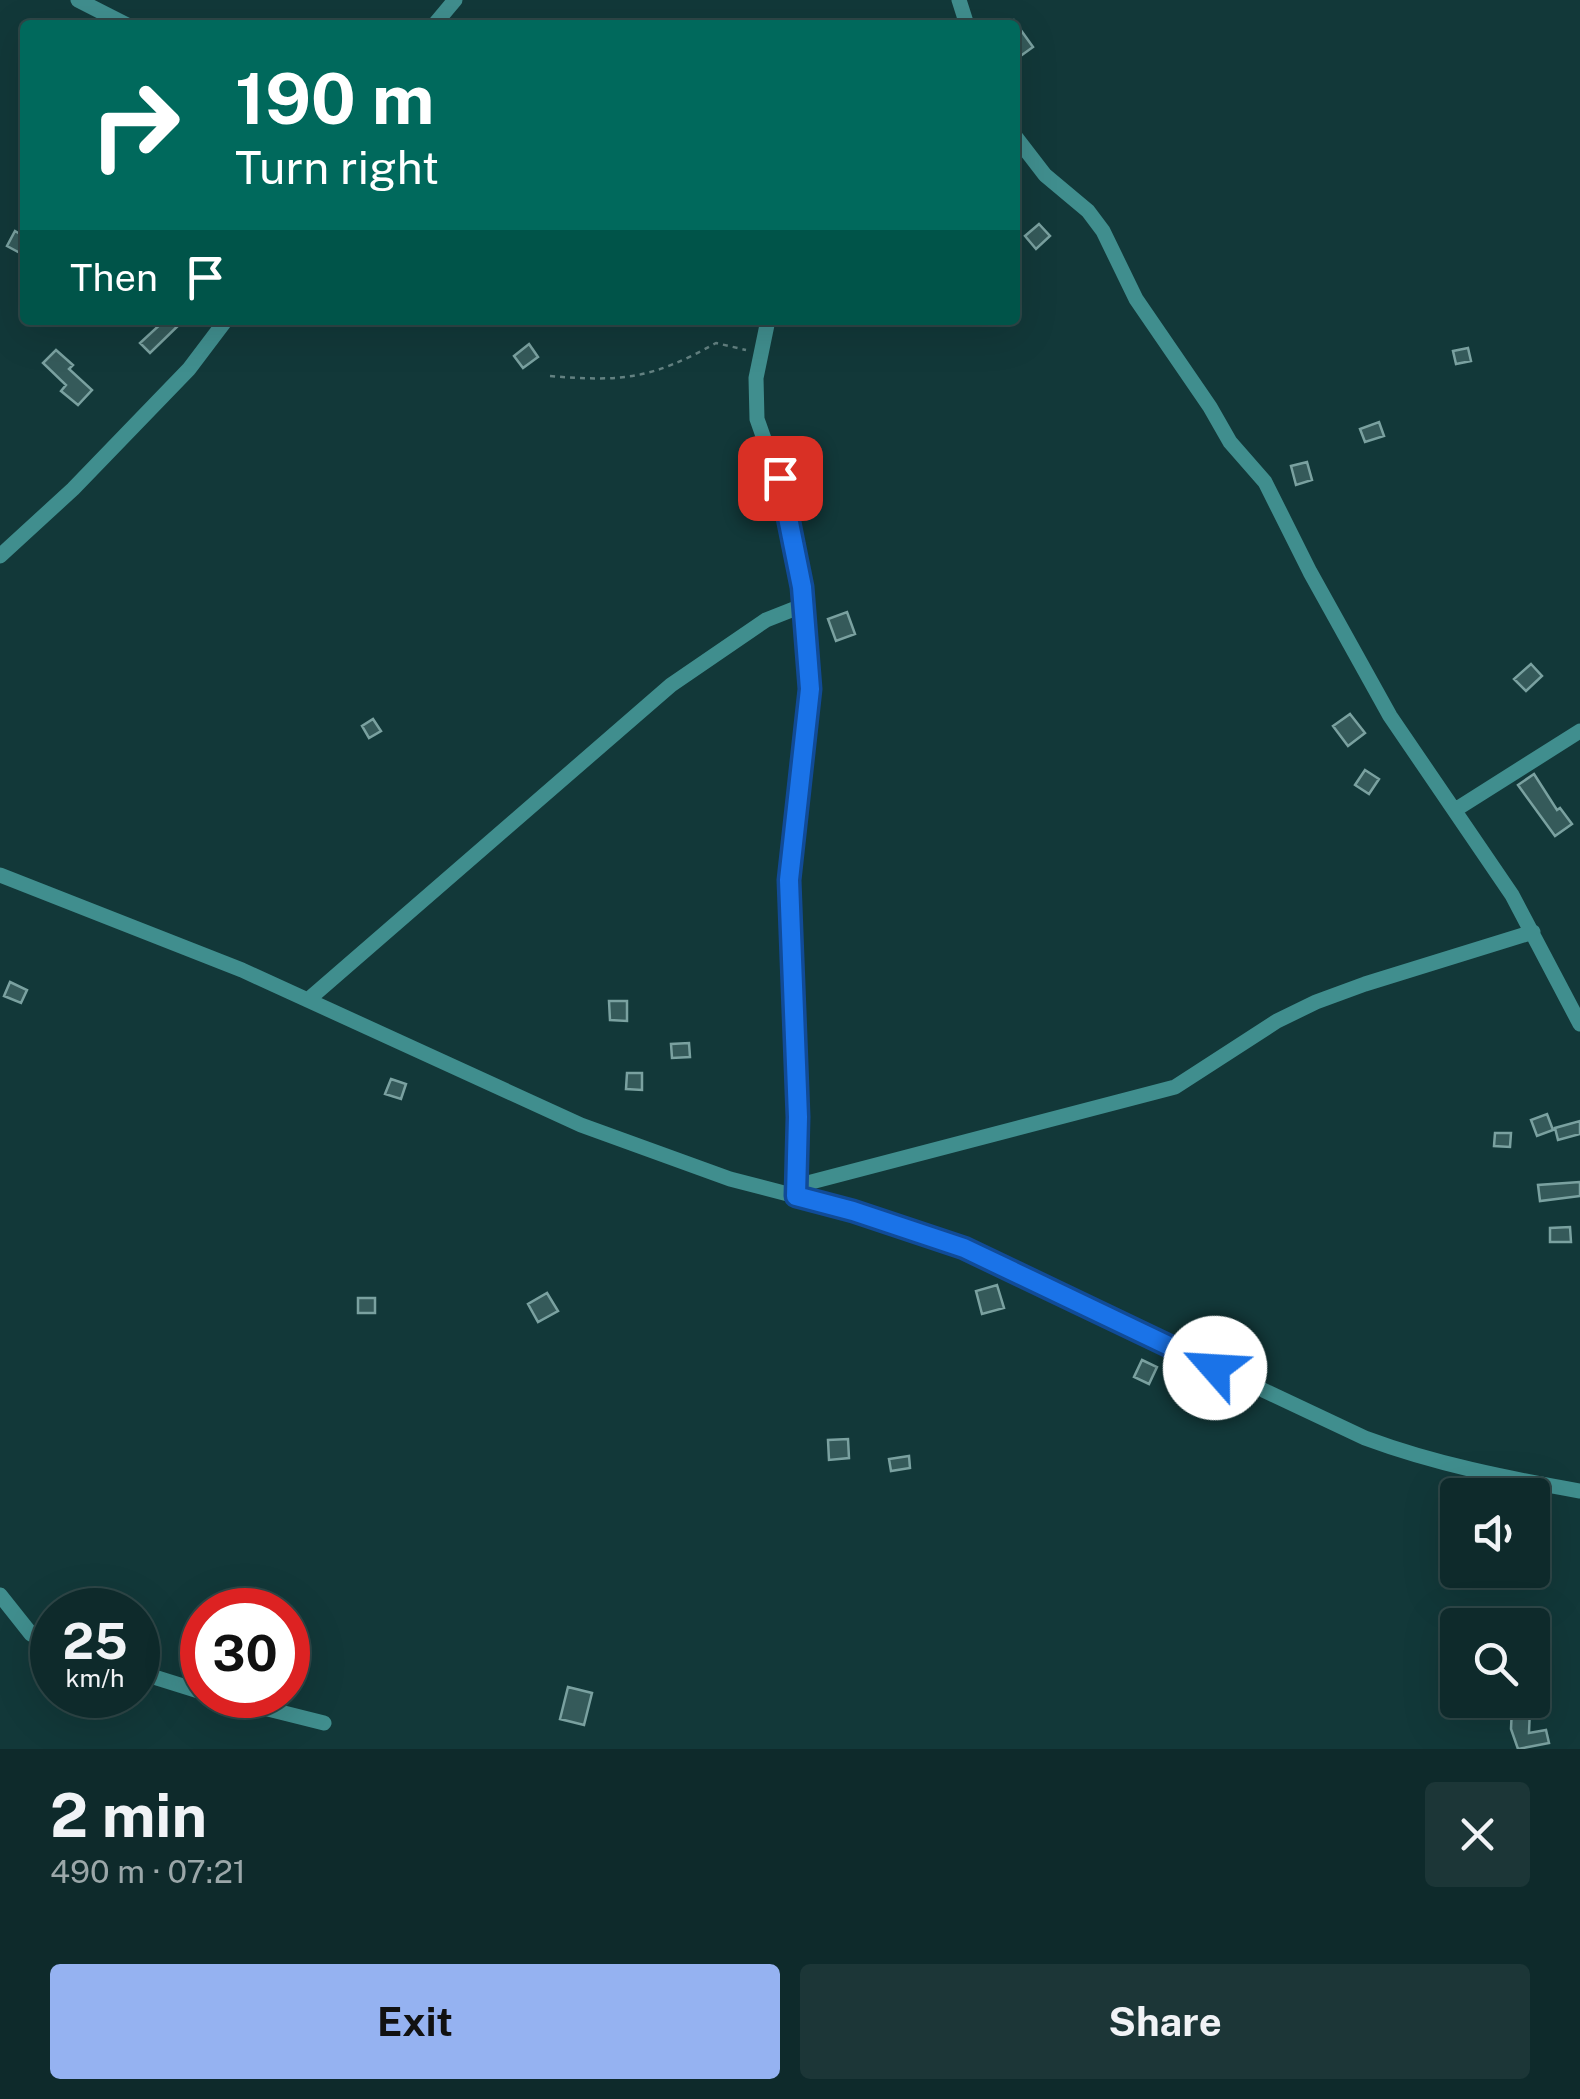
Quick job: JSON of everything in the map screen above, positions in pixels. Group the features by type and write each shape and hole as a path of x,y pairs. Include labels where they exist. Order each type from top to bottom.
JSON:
{"street":[{"path":"78,0 117,20"},
{"path":"438,20 456,0"},
{"path":"1020,143 1044,175 1088,211 1103,231 1136,299 1230,442 1265,482 1406,745 1487,855 1533,932 1580,1024"},
{"path":"0,556 73,489 162,398 223,325"},
{"path":"767,325 756,378 758,420 785,498 804,604 810,689 788,914 798,1117 796,1191"},
{"path":"308,999 670,685 766,620 804,604"},
{"path":"1456,810 1580,730"},
{"path":"0,875 178,943 308,999 580,1125 704,1170 796,1191 964,1248 1308,1412 1410,1455 1465,1470 1580,1491"},
{"path":"796,1191 1069,1112 1176,1087 1278,1021 1316,1002 1533,932"},
{"path":"0,1594 30,1633"},
{"path":"304,1718 324,1723"}],"path":[{"path":"550,376 593,380 634,377 673,367 716,342 762,353"}],"building":[{"path":"1020,29 1033,47 1020,56"},
{"path":"1039,224 1050,236 1036,249 1025,236"},
{"path":"15,231 20,234 20,253 7,246"},
{"path":"160,325 179,325 150,353 140,343"},
{"path":"529,344 538,357 523,368 514,356"},
{"path":"1468,348 1471,361 1456,364 1453,351"},
{"path":"56,350 73,365 69,369 92,390 78,405 61,391 66,385 43,363"},
{"path":"1379,422 1384,436 1365,442 1360,429"},
{"path":"1307,462 1312,480 1296,485 1291,466"},
{"path":"847,612 855,634 836,641 828,619"},
{"path":"1531,664 1542,676 1526,691 1514,679"},
{"path":"1350,714 1365,733 1348,746 1333,726"},
{"path":"373,719 381,731 369,738 362,726"},
{"path":"1365,770 1379,779 1369,794 1355,785"},
{"path":"1534,774 1557,810 1560,808 1572,824 1555,836 1518,785"},
{"path":"10,982 27,990 21,1003 4,996"},
{"path":"609,1001 627,1001 627,1021 610,1020"},
{"path":"689,1043 690,1057 672,1058 671,1044"},
{"path":"627,1073 642,1073 642,1090 626,1089"},
{"path":"391,1079 406,1084 401,1099 385,1094"},
{"path":"1547,1114 1553,1130 1537,1136 1531,1120"},
{"path":"1580,1121 1580,1134 1558,1140 1555,1128"},
{"path":"1495,1133 1511,1133 1510,1147 1494,1146"},
{"path":"1580,1182 1580,1196 1540,1201 1538,1185"},
{"path":"1570,1227 1571,1242 1550,1242 1550,1228"},
{"path":"997,1285 1004,1308 982,1314 976,1291"},
{"path":"547,1293 558,1311 538,1322 528,1304"},
{"path":"358,1298 375,1298 375,1313 358,1313"},
{"path":"1142,1360 1157,1367 1149,1384 1134,1377"},
{"path":"848,1439 849,1458 829,1460 828,1440"},
{"path":"909,1456 910,1468 891,1471 889,1459"},
{"path":"568,1687 592,1693 584,1725 560,1719"},
{"path":"1512,1718 1530,1718 1529,1733 1546,1730 1549,1743 1518,1749"}],"route":[{"path":"780,478 802,587 810,689 788,914 798,1117 796,1196 964,1248 1215,1368"}]}
